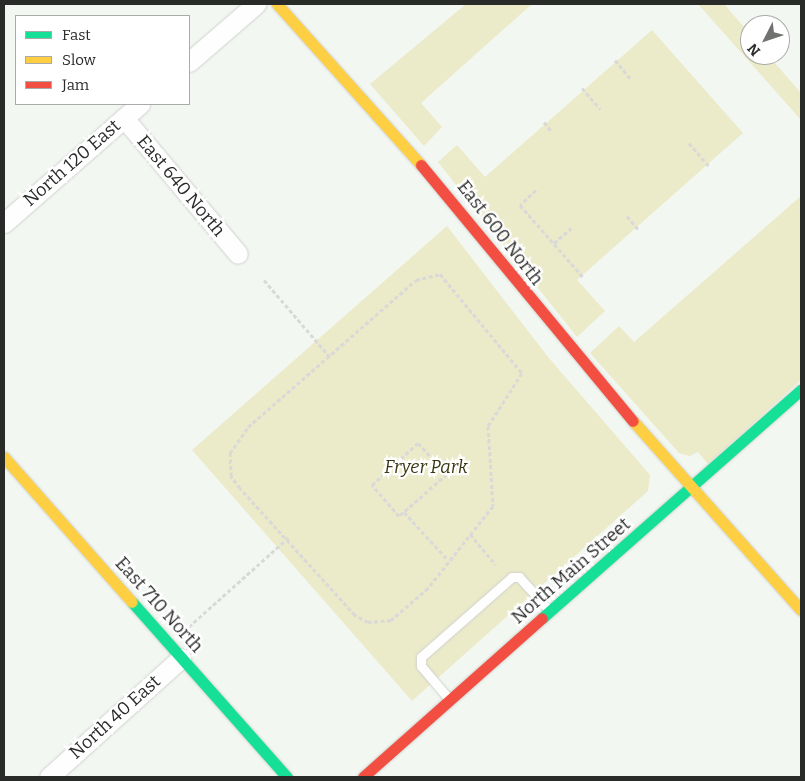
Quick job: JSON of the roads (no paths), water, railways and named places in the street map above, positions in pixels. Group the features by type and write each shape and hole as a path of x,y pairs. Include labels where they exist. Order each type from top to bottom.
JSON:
{"street":[{"path":"190,61 256,4"},
{"name":"East 600 North","path":"277,4 448,194 570,350 801,610"},
{"name":"North 120 East","path":"4,222 139,105"},
{"name":"East 640 North","path":"124,118 238,254"},
{"name":"North Main Street","path":"363,777 801,390"},
{"name":"East 710 North","path":"4,457 287,777"},
{"name":"North 40 East","path":"49,777 182,658"}],"lane":[{"path":"450,700 421,666 421,657 512,577 519,577 550,612"}],"park label":[{"name":"Fryer Park","path":"426,467"}]}
